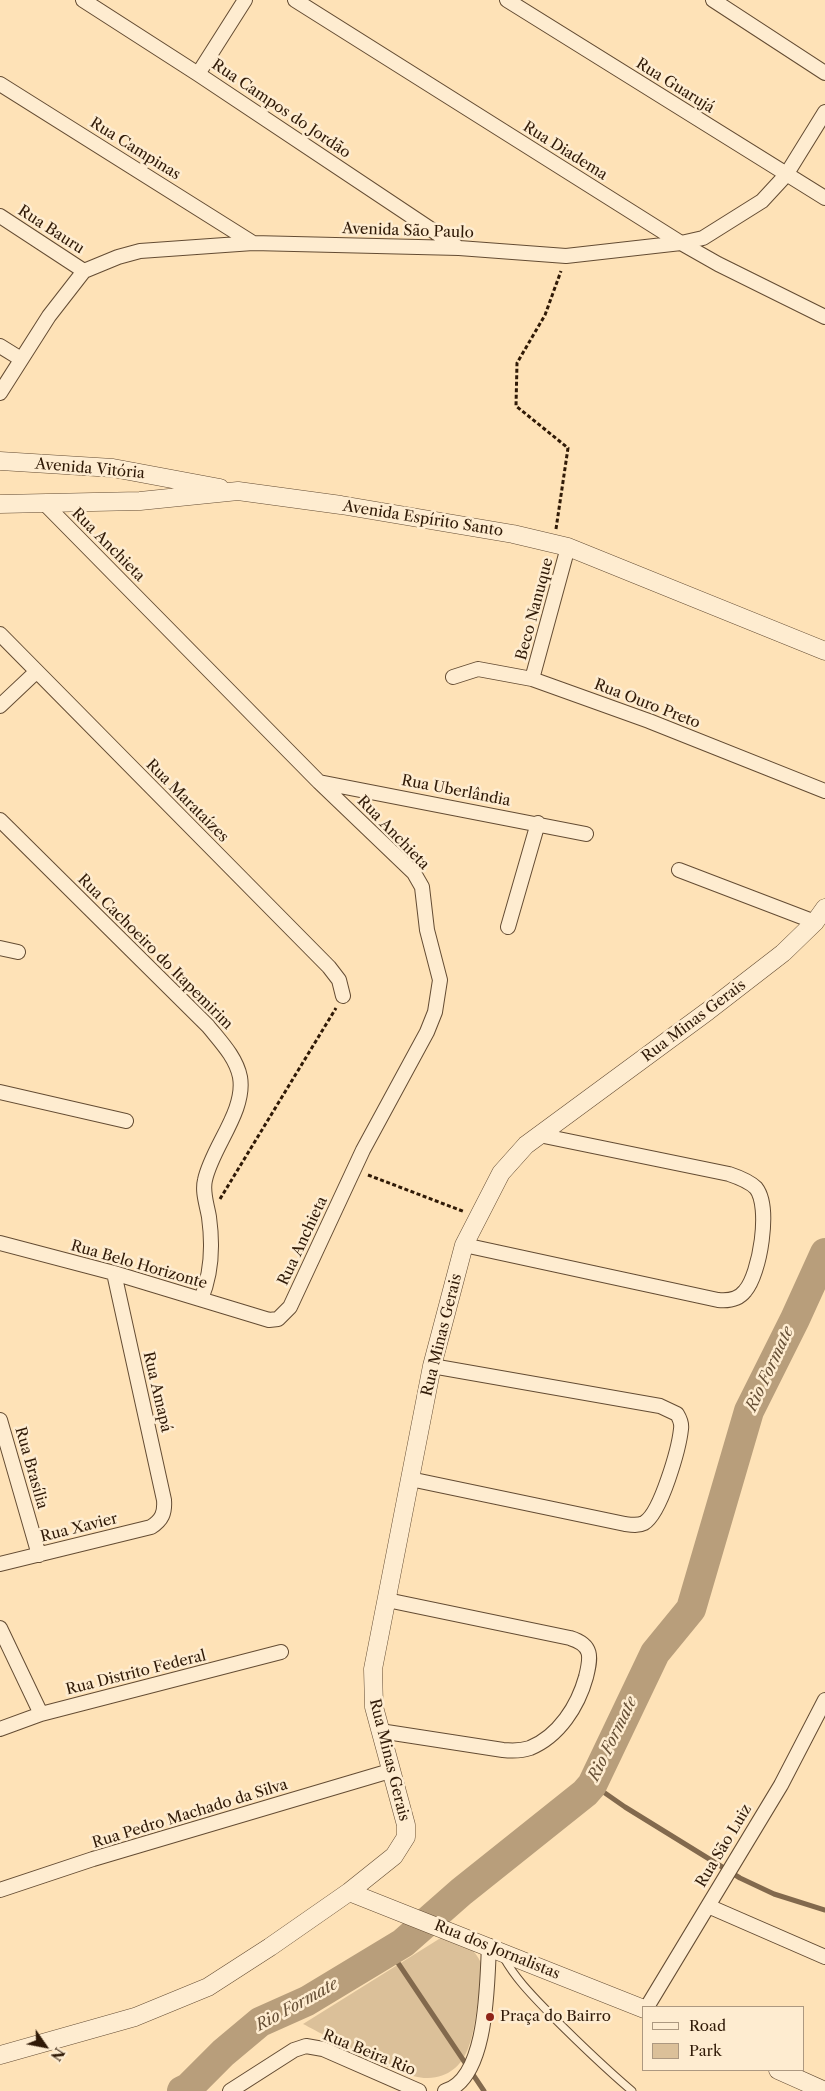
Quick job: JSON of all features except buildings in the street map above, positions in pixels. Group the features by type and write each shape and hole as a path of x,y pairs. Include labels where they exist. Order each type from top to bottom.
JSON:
{"street":[{"name":"Rua Campos do Jordão","path":"82,0 198,74 459,248"},
{"path":"198,74 245,0"},
{"name":"Rua Diadema","path":"295,0 681,243 718,264 825,317"},
{"name":"Rua Guarujá","path":"508,0 825,198"},
{"path":"713,0 825,73"},
{"name":"Rua Campinas","path":"0,84 252,243"},
{"name":"Avenida São Paulo","path":"0,393 50,316 84,271 118,256 140,251 252,243 459,248 566,256 681,243 703,238 762,201 786,175 825,112"},
{"name":"Rua Bauru","path":"0,216 84,271"},
{"path":"0,346 21,359"},
{"name":"Avenida Vitória","path":"0,461 113,468 238,491"},
{"path":"138,472 148,485 148,491 140,501"},
{"name":"Avenida Espírito Santo","path":"0,504 140,501 238,491 360,508 513,534 561,545 825,651"},
{"name":"Rua Anchieta","path":"43,502 319,782 401,859 422,887 427,930 440,980 435,1012 427,1032 354,1170 290,1307 278,1319 269,1320"},
{"name":"Beco Nanuque","path":"532,679 561,545"},
{"name":"Rua Marataízes","path":"0,634 329,967 339,980 343,996"},
{"name":"Rua Ouro Preto","path":"454,677 478,669 532,679 649,721 825,791"},
{"path":"0,706 36,672"},
{"name":"Rua Uberlândia","path":"319,782 538,823 586,834"},
{"name":"Rua Cachoeiro do Itapemirim","path":"0,820 208,1026 229,1052 237,1067 240,1086 233,1117 208,1165 204,1183 209,1217 211,1265 201,1299"},
{"path":"508,927 538,823"},
{"path":"679,870 820,915"},
{"name":"Rua Minas Gerais","path":"0,2055 135,2017 208,1987 350,1892 394,1856 406,1837 406,1825 374,1707 373,1669 432,1366 464,1245 477,1216 501,1173 526,1145 708,1011 783,953 820,915"},
{"path":"0,948 18,952"},
{"path":"0,1092 126,1122"},
{"path":"464,1245 718,1300 737,1298 745,1292 752,1281 756,1266 764,1220 756,1189 744,1180 729,1174 539,1134"},
{"name":"Rua Belo Horizonte","path":"0,1244 114,1273 269,1320"},
{"name":"Rua Amapá","path":"114,1273 164,1500 165,1509 162,1517"},
{"path":"410,1479 638,1526 646,1522 660,1503 682,1427 677,1414 660,1406 432,1366"},
{"name":"Rua Brasília","path":"0,1420 39,1554"},
{"name":"Rua Xavier","path":"0,1564 151,1527 162,1517"},
{"path":"380,1730 519,1751 544,1740 562,1724 576,1704 589,1664 590,1654 586,1646 578,1640 387,1600"},
{"path":"0,1628 41,1714"},
{"name":"Rua Distrito Federal","path":"0,1729 41,1714 281,1652"},
{"name":"Rua São Luiz","path":"648,2006 781,1785 825,1700"},
{"name":"Rua Pedro Machado da Silva","path":"0,1890 93,1859 390,1771"},
{"name":"Rua dos Jornalistas","path":"350,1892 642,2008"},
{"path":"708,1906 825,1957"},
{"path":"445,2091 460,2083 468,2073 479,2044 485,2018 495,1949"},
{"name":"Rua Beira Rio","path":"230,2091 294,2050 306,2046 323,2049 419,2091"},
{"path":"780,2071 825,2091"}],"lane":[{"path":"495,1949 514,1975 592,2057 632,2091"}],"path":[{"path":"561,545 568,448 516,406 517,363 545,315 566,256"},
{"path":"209,1217 343,996"},
{"path":"354,1170 477,1216"}],"green space":[{"path":"447,1934 471,1949 481,1963 482,1972 482,1982 471,2039 467,2051 453,2070 428,2078 415,2077 365,2057 303,2024"}],"waterway":[{"name":"Rio Formate","path":"182,2091 188,2088 223,2053 260,2022 307,2001 403,1943 461,1892 585,1793 592,1785 655,1653 691,1609 749,1411 795,1319 825,1253"},
{"path":"592,1784 625,1807 740,1878 774,1894 825,1910"},
{"path":"390,1951 484,2091"}],"place":[{"name":"Praça do Bairro","path":"490,2017"}]}
